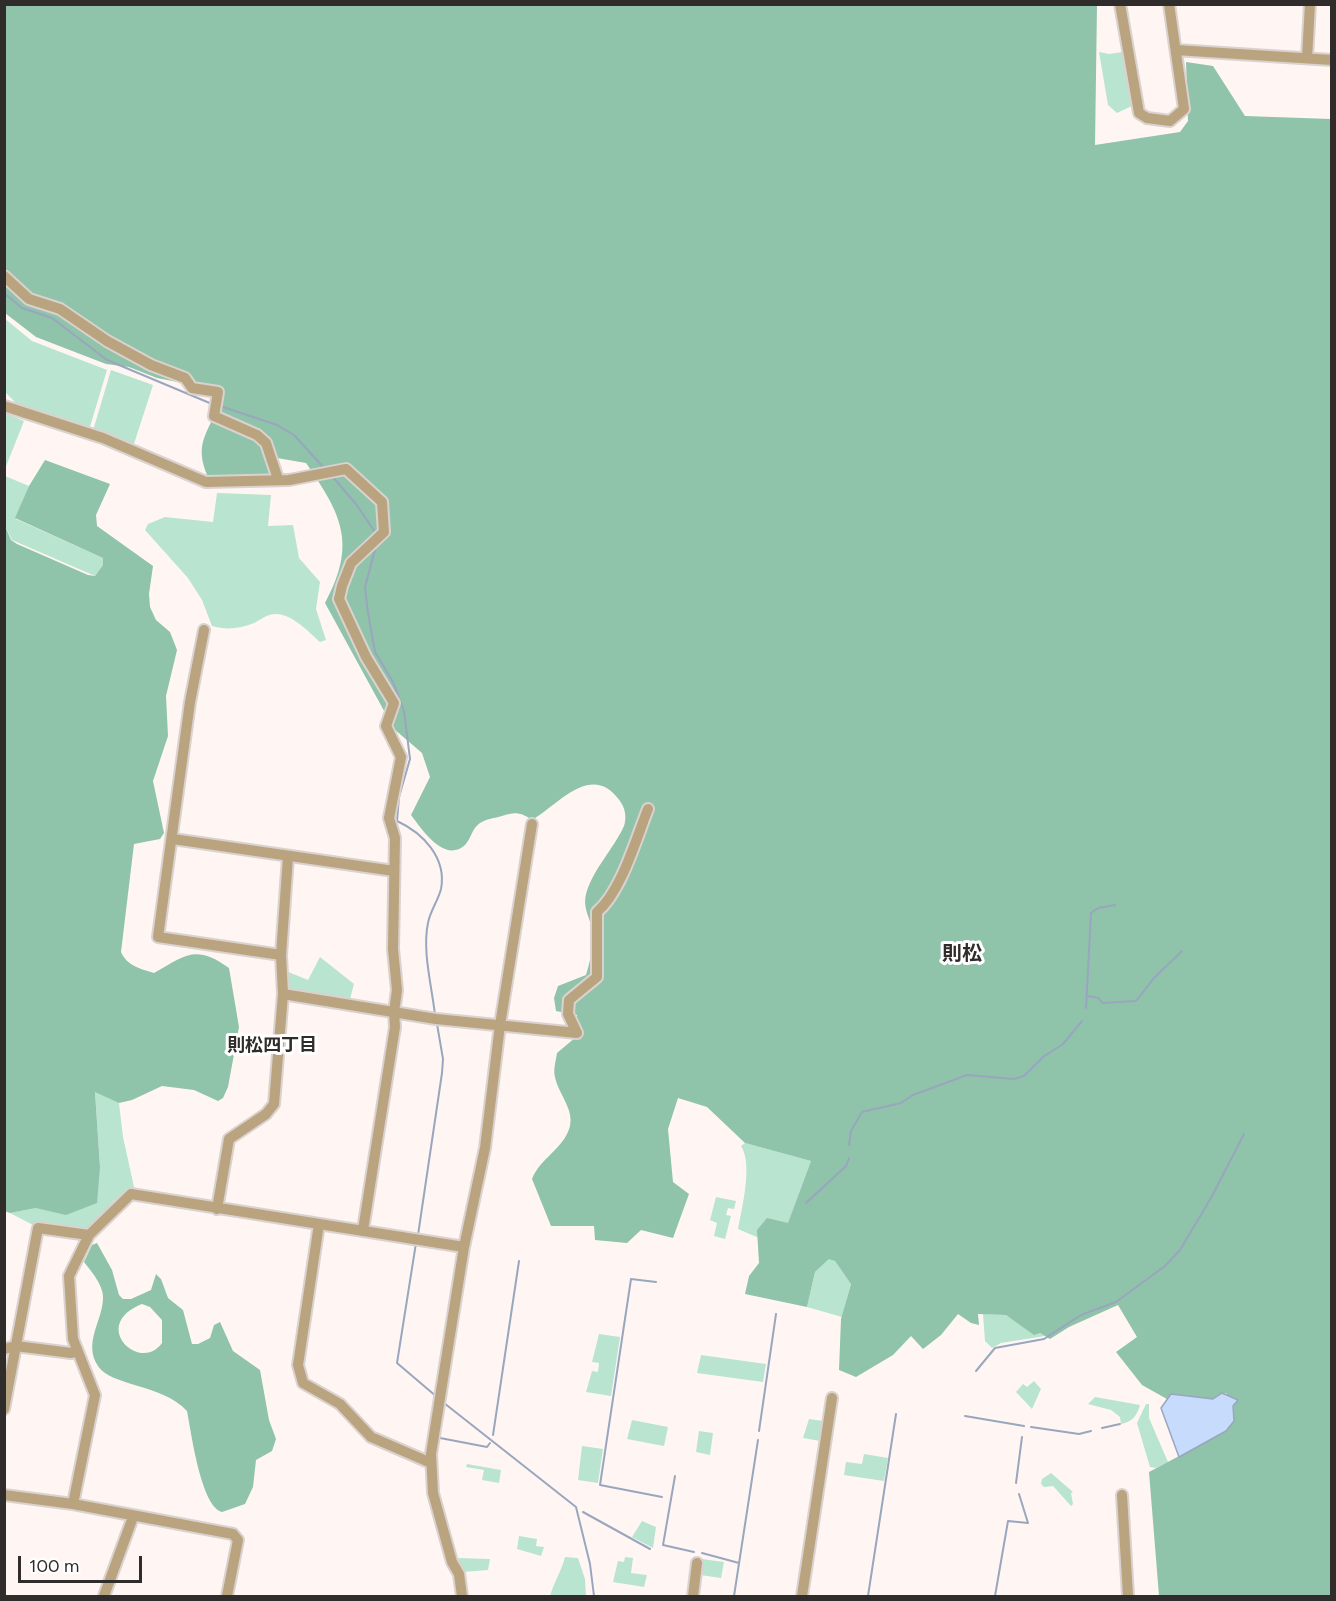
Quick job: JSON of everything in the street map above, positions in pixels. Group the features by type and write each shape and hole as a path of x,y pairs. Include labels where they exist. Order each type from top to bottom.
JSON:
{"street":[{"path":"1120,4 1138,110 1146,118 1170,121 1184,109 1169,4"},
{"path":"1307,58 1310,4"},
{"path":"1176,50 1332,60"},
{"path":"4,276 29,299 60,309 107,341 152,365 185,378 192,388 218,392 214,417 257,435 266,443 278,479"},
{"path":"4,406 113,442 207,482 311,477 346,469 382,502 384,532 351,563 339,599 366,657 394,703 386,726 401,757 388,818 395,838 393,949 398,990 394,1012 395,1027 363,1230"},
{"path":"204,630 190,702 158,937 281,955"},
{"path":"283,994 394,1012 577,1033 568,1014 569,1000 597,977 597,912 604,906 616,885 648,809"},
{"path":"462,1596 459,1574 452,1562 433,1493 431,1463 440,1389 464,1248 485,1148 500,1025 532,824"},
{"path":"173,839 288,857 394,870"},
{"path":"217,1209 229,1140 266,1114 274,1104 283,994 281,955 288,857"},
{"path":"73,1504 95,1395 76,1351 69,1307 69,1276 89,1235 131,1194 464,1248"},
{"path":"319,1224 298,1365 303,1383 340,1404 371,1437 431,1463"},
{"path":"4,1409 10,1348 38,1228 89,1235"},
{"path":"10,1348 71,1353 76,1351"},
{"path":"802,1596 832,1398"},
{"path":"4,1495 73,1504 133,1517 229,1532 238,1540 227,1596"},
{"path":"1122,1495 1128,1596"},
{"path":"104,1596 133,1517"},
{"path":"693,1596 697,1563"}],"green space":[{"path":"5,5 1097,5 1095,145 1180,132 1188,121 1186,62 1213,66 1245,116 1331,119 1331,1596 1159,1596 1149,1472 1226,1431 1234,1421 1233,1406 1226,1393 1213,1399 1171,1394 1167,1399 1142,1385 1116,1352 1137,1337 1118,1305 1069,1327 1050,1339 1040,1333 1034,1335 1006,1315 978,1314 979,1325 971,1323 958,1314 941,1335 923,1349 911,1336 893,1355 856,1377 839,1370 841,1319 851,1284 835,1261 829,1259 815,1272 807,1307 745,1294 749,1276 759,1263 757,1230 767,1218 788,1223 811,1161 745,1143 707,1107 678,1098 668,1129 673,1182 689,1194 673,1238 641,1230 627,1243 595,1240 594,1226 551,1226 532,1179 540,1165 563,1141 570,1126 570,1113 557,1083 554,1068 557,1053 576,1037 577,1015 556,1011 554,998 558,986 586,975 593,938 585,907 586,894 593,876 624,826 623,807 609,790 598,785 587,785 564,796 532,820 514,813 482,822 477,825 465,845 457,850 449,850 434,842 411,815 430,777 422,753 394,729 325,603 341,564 343,546 341,530 329,499 306,463 277,458 275,483 233,487 212,485 202,455 205,435 214,416 219,390 157,378 129,367 106,364 36,337 5,313"},
{"path":"1099,52 1109,54 1122,52 1132,106 1117,113 1108,105"},
{"path":"4,318 32,341 107,370 89,430 22,409 5,392"},
{"path":"111,370 153,385 132,450 92,434"},
{"path":"5,413 24,421 5,469"},
{"path":"45,460 110,484 96,515 97,526 153,566 149,594 150,607 156,620 170,632 177,650 166,696 168,736 153,781 164,833 160,839 134,844 121,952 131,964 154,973 174,961 191,955 208,956 218,961 229,968 239,1027 228,1087 223,1098 218,1101 194,1090 162,1086 132,1100 119,1103 95,1092 100,1167 97,1203 66,1215 36,1208 10,1213 4,1211 5,526 11,540 17,544 88,575 95,576 103,565 103,558 15,518 29,486"},
{"path":"5,476 29,486 16,519 103,558 103,565 95,576 12,540 5,526"},
{"path":"217,493 271,495 268,526 293,525 299,558 320,582 316,609 326,640 320,642 294,620 276,614 238,628 212,626 202,600 188,578 145,530 148,524 165,517 213,522"},
{"path":"320,957 354,984 349,1003 285,991 286,971 308,980"},
{"path":"95,1091 119,1103 123,1137 134,1187 115,1200 88,1229 33,1225 10,1213 36,1208 100,1167"},
{"path":"745,1143 811,1161 788,1224 759,1235 759,1238 738,1229 746,1186 746,1164 741,1146"},
{"path":"716,1197 736,1201 734,1209 728,1208 726,1215 731,1216 725,1239 714,1236 717,1223 710,1220"},
{"path":"97,1243 112,1270 119,1295 123,1299 131,1299 151,1290 156,1274 161,1279 168,1298 183,1310 192,1344 198,1344 210,1338 214,1325 220,1322 233,1351 260,1370 269,1420 276,1439 272,1451 256,1460 253,1487 245,1504 222,1512 208,1497 198,1467 187,1411 165,1395 114,1378 104,1373 98,1366 92,1349 103,1294 97,1279 84,1262 92,1245","holes":["142,1304 150,1307 162,1320 162,1343 153,1351 142,1353 132,1350 124,1343 119,1334 120,1323 127,1313"]},
{"path":"830,1258 835,1261 851,1283 842,1317 807,1307 815,1272"},
{"path":"983,1314 1006,1315 1034,1334 1040,1333 1045,1336 1001,1343 992,1348 985,1341"},
{"path":"599,1334 620,1337 611,1396 586,1392 592,1371 598,1372 599,1363 592,1362"},
{"path":"701,1355 766,1364 763,1382 697,1373"},
{"path":"1034,1381 1041,1389 1032,1409 1016,1392 1023,1384 1027,1387"},
{"path":"1095,1397 1140,1405 1134,1418 1121,1424 1120,1417 1111,1410 1088,1404"},
{"path":"1146,1404 1149,1404 1149,1418 1168,1462 1156,1468 1150,1467 1137,1423"},
{"path":"809,1419 823,1421 820,1441 803,1438"},
{"path":"632,1420 668,1427 664,1446 627,1439"},
{"path":"699,1431 713,1433 710,1455 696,1452"},
{"path":"582,1446 603,1449 598,1483 578,1480"},
{"path":"864,1454 888,1458 884,1481 844,1475 846,1462 862,1464"},
{"path":"467,1464 501,1470 499,1483 482,1480 484,1470 466,1467"},
{"path":"1051,1473 1073,1492 1071,1493 1073,1504 1071,1506 1053,1486 1044,1487 1041,1484 1042,1479"},
{"path":"642,1521 656,1527 653,1548 632,1537"},
{"path":"519,1536 537,1539 536,1546 544,1547 541,1556 517,1549"},
{"path":"565,1557 578,1558 585,1579 586,1596 550,1596"},
{"path":"625,1557 633,1558 631,1573 647,1575 644,1587 613,1582 618,1561 624,1562"},
{"path":"458,1558 490,1559 488,1570 462,1572"},
{"path":"702,1559 724,1562 721,1578 700,1575"}],"water":[{"path":"1222,1393 1238,1400 1233,1406 1234,1421 1226,1431 1179,1457 1161,1408 1171,1394 1213,1399"}],"waterway":[{"path":"4,293 22,308 52,318 107,360 212,404"},
{"path":"220,406 277,425 294,435 325,469"},
{"path":"331,475 356,504 377,535"},
{"path":"376,546 365,587 368,613 375,652 393,682 404,711 410,759 399,797 397,821 416,832 431,848 437,857 442,878 441,889 429,919 426,934 435,1015"},
{"path":"1086,1008 1091,913 1098,908 1115,905"},
{"path":"1088,996 1098,998 1103,1003 1136,1001 1154,978 1182,951"},
{"path":"849,1145 851,1131 862,1112 901,1103 913,1095 967,1075 1014,1079 1024,1076 1043,1057 1063,1044 1082,1021"},
{"path":"418,1235 442,1073 443,1059 437,1024"},
{"path":"976,1371 995,1348 1044,1339 1081,1315 1116,1302 1165,1266 1180,1250 1211,1198 1244,1134"},
{"path":"806,1203 846,1166 849,1158"},
{"path":"416,1243 397,1363 437,1397"},
{"path":"493,1435 519,1261"},
{"path":"656,1282 631,1279 600,1485 662,1497"},
{"path":"759,1431 776,1314"},
{"path":"444,1403 576,1507 590,1564 594,1596"},
{"path":"868,1596 896,1414"},
{"path":"965,1416 1024,1426"},
{"path":"1102,1428 1120,1424"},
{"path":"1031,1427 1079,1434 1091,1431"},
{"path":"1016,1483 1022,1437"},
{"path":"440,1438 487,1447 490,1443"},
{"path":"734,1596 758,1440"},
{"path":"675,1476 663,1545 694,1552"},
{"path":"995,1596 1008,1521 1028,1523 1019,1494"},
{"path":"583,1512 650,1549"},
{"path":"702,1553 739,1563"}],"district":[{"name":"則松","path":"962,954"},
{"name":"則松四丁目","path":"272,1046"}]}
